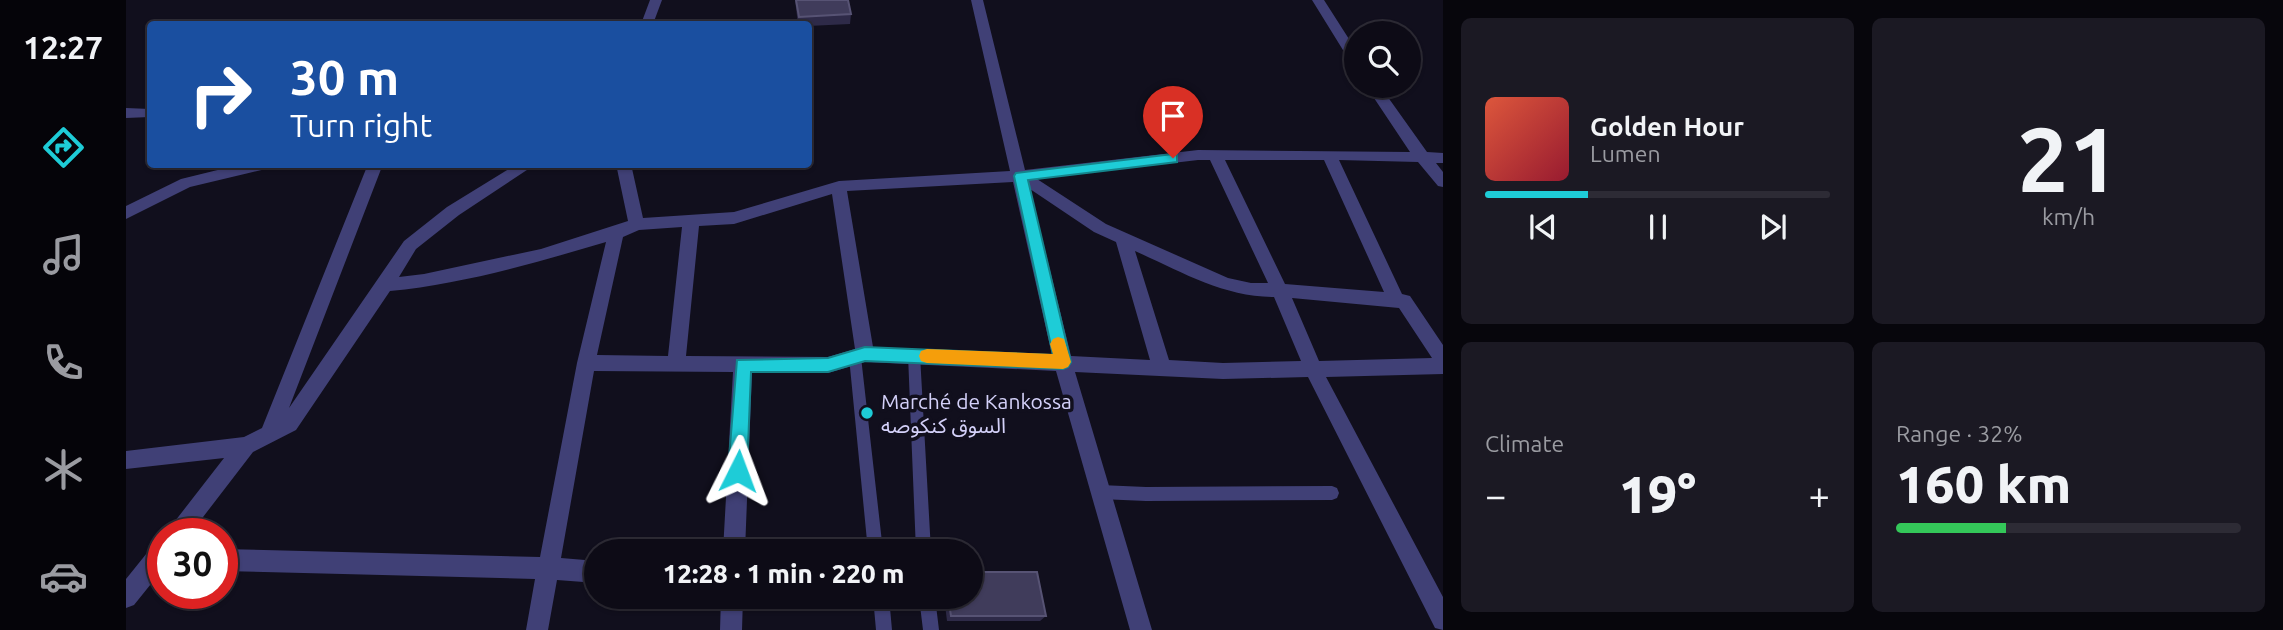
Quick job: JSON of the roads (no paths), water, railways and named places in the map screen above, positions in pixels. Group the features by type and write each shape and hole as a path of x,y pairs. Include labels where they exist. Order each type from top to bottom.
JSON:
{"street":[{"path":"648,21 656,0"},
{"path":"977,0 1021,176 1063,362 1142,630"},
{"path":"1318,0 1344,41"},
{"path":"1381,98 1408,140 1443,182"},
{"path":"126,113 147,113"},
{"path":"1215,155 1280,290 1313,369 1436,595 1443,620"},
{"path":"385,285 424,281 541,255 616,233 637,224 734,218 839,186 1021,176 1215,155 1443,158"},
{"path":"1329,155 1396,299"},
{"path":"126,213 187,183 249,168"},
{"path":"268,437 374,168"},
{"path":"126,460 246,446 289,424 410,245 453,211 523,168"},
{"path":"624,168 637,224"},
{"path":"1021,176 1123,239 1225,284 1251,290 1396,299 1408,305 1443,360"},
{"path":"839,186 860,356"},
{"path":"676,364 691,222"},
{"path":"537,630 586,363 616,233"},
{"path":"1123,239 1161,368"},
{"path":"586,363 828,365 860,356 914,355 1223,371 1443,366"},
{"path":"735,539 743,365"},
{"path":"189,518 246,446"},
{"path":"238,560 584,571"},
{"path":"126,597 147,572"},
{"path":"731,630 732,609"}],"lane":[{"path":"914,355 924,539"},
{"path":"860,356 875,539"},
{"path":"1100,492 1332,493"},
{"path":"882,609 884,630"},
{"path":"928,609 931,630"}],"place":[{"name":"Marché de Kankossa السوق كنكوصه","path":"867,413"}]}
